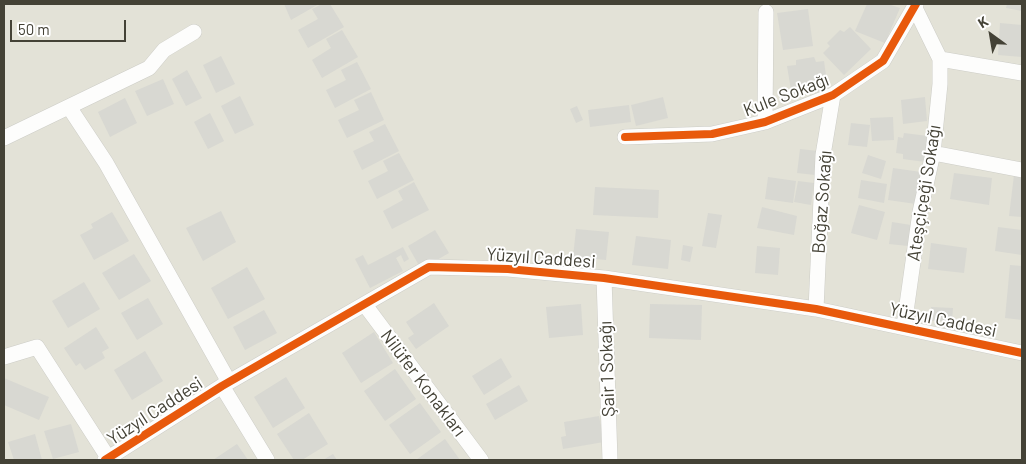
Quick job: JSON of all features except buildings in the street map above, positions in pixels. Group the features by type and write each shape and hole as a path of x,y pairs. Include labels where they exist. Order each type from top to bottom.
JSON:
{"street":[{"path":"916,6 940,59 1022,73"},
{"name":"Kule Sokağı","path":"625,136 712,134 766,122 833,96 883,61 916,6"},
{"path":"766,12 766,122"},
{"path":"4,138 149,68 164,50 194,32"},
{"name":"Ateşçiçeği Sokağı","path":"904,326 920,212 933,153 940,84 940,59"},
{"name":"Boğaz Sokağı","path":"816,309 823,155 833,96"},
{"path":"69,107 106,163 268,460"},
{"path":"933,153 1022,170"},
{"name":"Yüzyıl Caddesi","path":"107,460 226,384 429,267 508,269 604,278 816,309 904,326 1022,353"},
{"name":"Şair 1 Sokağı","path":"604,278 610,460"},
{"name":"Nilüfer Konakları","path":"365,305 481,460"},
{"path":"4,357 37,347 107,460"}],"shaded area":[{"path":"4,4 1022,4 1022,460 4,460"}],"cycle path":[{"path":"625,137 712,134 765,122 833,95 883,61 916,4"},
{"path":"105,460 222,386 429,267 508,269 604,278 816,309 1022,353"}]}
